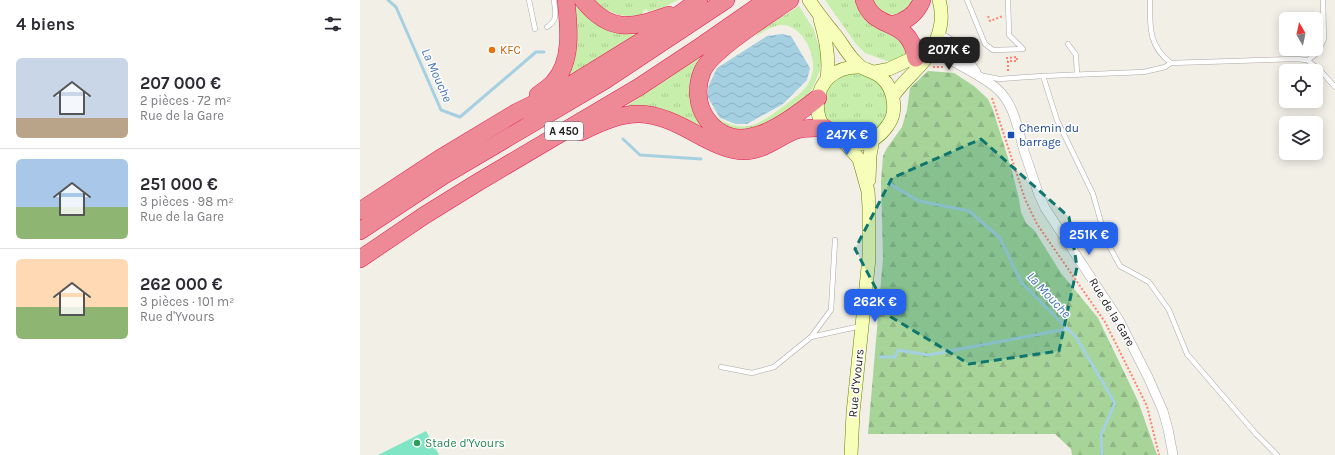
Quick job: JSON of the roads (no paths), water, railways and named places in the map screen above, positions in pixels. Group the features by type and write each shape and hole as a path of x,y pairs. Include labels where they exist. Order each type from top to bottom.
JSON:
{"highway":[{"path":"517,112 553,83 561,71 566,57 569,37 566,0"},
{"path":"583,0 591,11 604,21 616,25 632,25 647,22 692,4"},
{"name":"A 450","path":"360,231 443,176 604,82 726,0"},
{"name":"A 450","path":"360,260 425,215 638,87 704,44 767,0"},
{"path":"790,0 715,54 702,72 698,92 699,103 703,114 710,124 719,132 730,137 742,138 756,137 770,132 818,98"},
{"path":"864,0 876,18 905,33 911,40 914,48 915,64"},
{"path":"891,25 897,24 913,15 922,0"},
{"path":"360,211 439,159 517,112 564,89 644,39 692,4"},
{"path":"529,152 550,148 594,126 616,117 629,114 642,113 665,119 723,147 744,151 754,150 765,146 796,130 804,128 824,128"}],"main road":[{"path":"809,0 819,16 861,67"},
{"path":"893,96 915,64 932,48 938,35 941,23 942,12 939,0"},
{"path":"819,16 825,36 829,60 827,78"},
{"path":"874,72 915,64"},
{"path":"853,67 861,67 874,72 885,82 893,96 893,115 890,124 873,139 864,143 845,143 836,140 824,128 817,110 821,87 827,78 843,69 853,67"},
{"path":"868,192 870,155 873,139"},
{"path":"845,143 859,159 868,192"},
{"name":"Rue d'Yvours","path":"851,455 853,413 868,258 868,192"}],"street":[{"name":"Rue de la Gare","path":"938,35 957,46 978,75"},
{"name":"Rue de la Gare","path":"932,48 945,58 978,75 996,87 1007,100 1013,114 1039,195 1045,208 1119,320 1142,363 1163,411 1173,455"}],"lane":[{"path":"529,0 535,29"},
{"path":"547,26 553,23 556,15 554,0"},
{"path":"967,0 985,44 994,50 1022,49 1009,35 1008,0"},
{"path":"1150,0 1151,34 1156,47 1162,56 1171,63"},
{"path":"1308,60 1317,53 1324,39 1323,0"},
{"path":"1068,44 1076,55 1077,75"},
{"path":"978,75 999,79 1144,72 1165,67 1171,63 1297,59 1308,60 1320,70 1335,87"},
{"path":"1043,76 1057,120 1093,194 1106,240 1120,266 1149,282 1169,310 1188,354 1256,434 1277,455"},
{"path":"721,367 752,373 774,367 811,337 831,310 835,240"},
{"path":"811,337 862,326"}],"water":[{"path":"782,34 791,36 810,68 807,80 783,104 747,124 736,124 720,118 707,96 709,85 717,68 767,36"}],"waterway":[{"name":"La Mouche","path":"388,0 396,7 441,110 460,117 536,52 544,52"},
{"name":"La Mouche","path":"623,139 640,155 701,159"},
{"name":"La Mouche","path":"888,183 919,201 969,211 1000,238 1021,282 1076,337 1115,403 1101,435 1102,455"},
{"path":"880,357 895,357 898,350 928,355 1067,329"}],"place":[{"name":"KFC","path":"492,50"},
{"name":"Chemin du barrage","path":"1011,135"},
{"name":"Stade d'Yvours","path":"417,443"}]}
